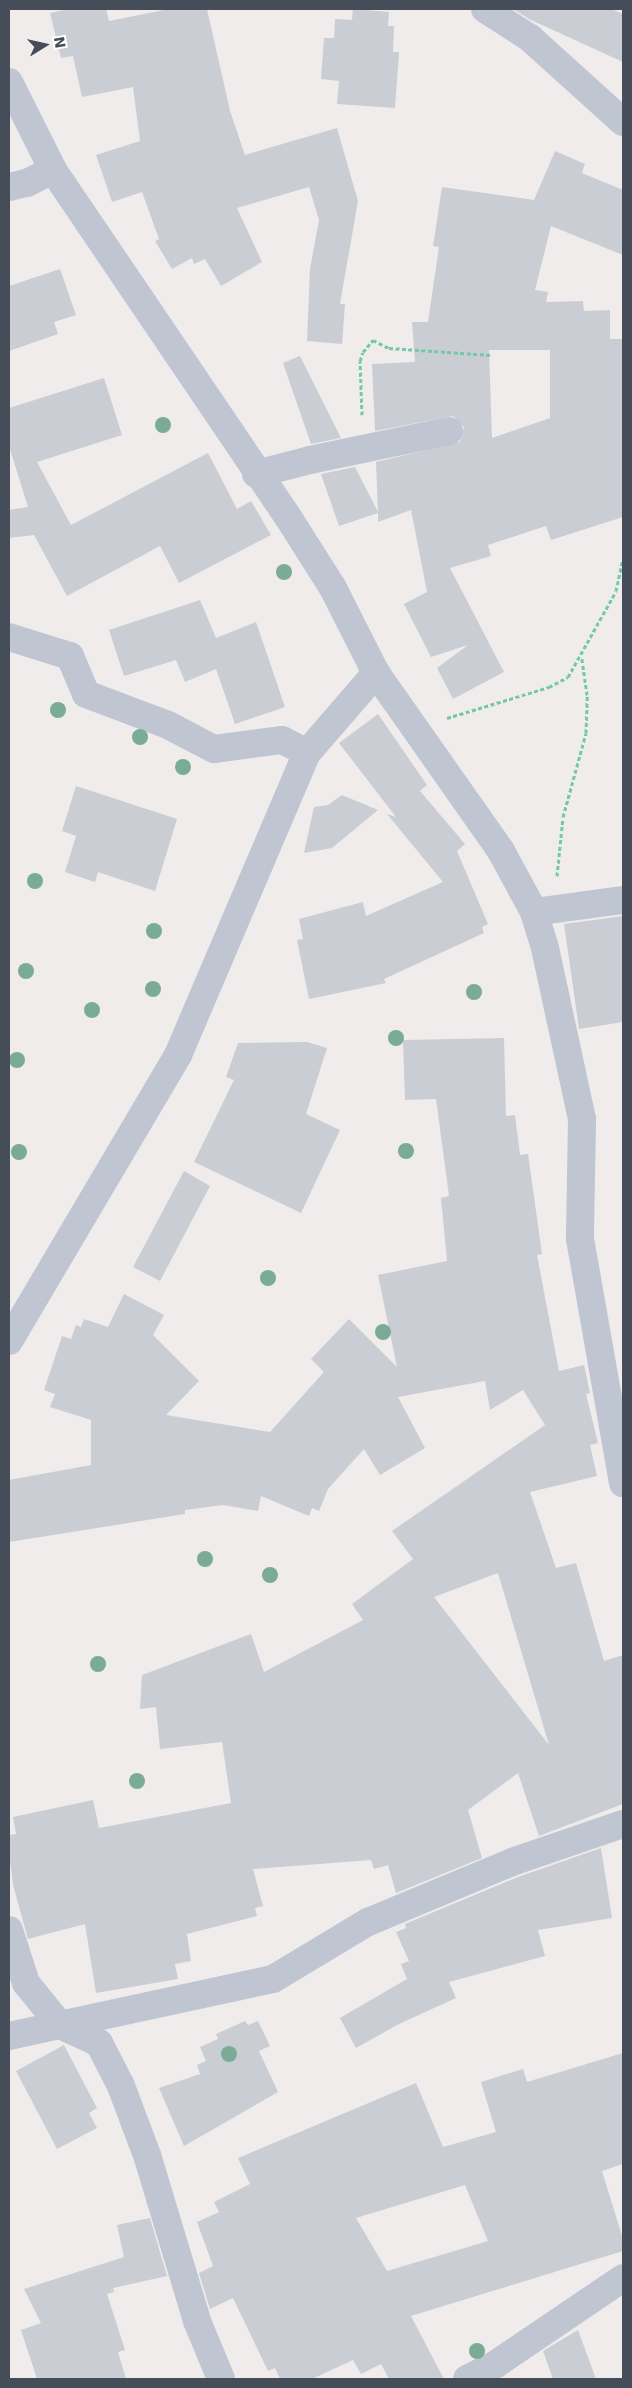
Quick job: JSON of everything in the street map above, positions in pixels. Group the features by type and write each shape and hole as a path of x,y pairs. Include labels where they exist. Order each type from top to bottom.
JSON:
{"street":[{"path":"485,9 530,38 623,122"},
{"path":"9,82 53,170 334,588 376,672 544,911 545,948 582,1119 580,1239 623,1483"},
{"path":"9,187 27,183 53,170"},
{"path":"256,474 449,431"},
{"path":"9,637 70,656 86,694 168,725 214,749 282,740 307,754"},
{"path":"9,1341 178,1054 307,754 376,672"},
{"path":"544,911 623,900"},
{"path":"9,2036 273,1979 368,1922 512,1862 623,1824"},
{"path":"9,1930 26,1983 60,2025 99,2043 121,2086 148,2156 197,2320 221,2379"},
{"path":"467,2379 496,2364 623,2278"}],"path":[{"path":"344,454 362,416 360,362 363,352 373,340 389,348 491,354"},
{"path":"415,729 549,687 568,677 582,658 616,592 623,559"},
{"path":"544,911 563,817 586,733 587,695 582,658"}],"building":[{"path":"69,9 106,9 109,21 169,9 207,9 230,111 245,155 337,128 358,201 340,304 345,304 342,344 307,341 310,269 319,220 309,187 237,208 262,262 221,286 205,259 194,264 192,258 172,269 155,241 159,239 142,192 112,202 96,155 140,141 133,87 82,97 73,56 61,58 50,13"},
{"path":"353,9 389,12 388,26 394,26 393,52 399,52 395,108 337,104 339,81 321,79 324,38 334,38 335,19 352,20"},
{"path":"513,9 611,9 623,14 623,62 531,20"},
{"path":"555,151 585,164 582,173 623,190 623,255 551,226 535,290 548,292 546,302 583,301 584,311 610,310 610,339 623,339 623,517 551,540 546,526 488,545 491,556 450,568 504,672 453,699 437,668 468,645 431,657 404,604 427,592 411,510 378,522 378,513 339,526 321,474 355,467 378,512 376,462 460,442 464,427 453,416 375,431 372,364 415,362 412,322 428,322 439,247 433,246 442,187 534,200","holes":["489,350 550,350 550,418 492,438"]},
{"path":"60,269 76,315 54,322 58,334 9,351 9,286"},
{"path":"300,356 341,438 311,444 283,363"},
{"path":"104,378 122,435 37,462 71,525 208,453 237,509 251,501 271,535 179,583 160,546 67,596 34,535 9,538 9,510 28,507 9,446 9,408"},
{"path":"200,600 216,638 256,622 285,707 235,724 216,669 185,682 176,660 124,676 109,630"},
{"path":"378,714 427,785 420,791 465,844 457,851 488,924 482,927 484,933 384,979 386,983 309,999 297,940 303,939 299,919 363,902 366,916 443,882 387,814 396,817 339,743"},
{"path":"76,786 177,819 155,891 98,872 95,882 65,872 76,836 62,831"},
{"path":"342,795 378,810 332,848 304,853 314,807 328,805"},
{"path":"623,916 623,1022 579,1029 564,924"},
{"path":"504,1038 506,1116 515,1115 520,1155 528,1154 542,1254 537,1255 559,1371 584,1365 590,1393 586,1394 598,1443 590,1445 597,1476 530,1492 556,1568 576,1563 604,1661 623,1655 623,1804 539,1836 518,1773 468,1810 482,1858 396,1893 388,1865 374,1869 371,1860 253,1869 263,1906 255,1908 257,1916 187,1934 191,1961 175,1964 178,1979 96,1993 85,1924 28,1939 13,1885 9,1853 9,1835 16,1834 13,1817 93,1800 99,1828 231,1803 222,1742 160,1749 156,1707 140,1709 142,1675 251,1634 264,1672 363,1620 352,1604 413,1559 392,1531 545,1425 523,1390 490,1410 485,1381 398,1397 425,1448 380,1475 364,1449 328,1489 319,1511 312,1508 309,1516 261,1496 258,1511 223,1505 185,1510 185,1514 9,1542 9,1480 91,1465 91,1420 50,1407 55,1394 44,1390 62,1336 71,1339 76,1325 81,1327 84,1319 108,1327 124,1294 164,1315 153,1335 199,1381 166,1415 270,1432 324,1372 311,1359 349,1319 397,1367 378,1275 447,1261 441,1198 449,1196 436,1099 405,1100 403,1040","holes":["498,1573 549,1745 434,1597"]},
{"path":"307,1042 327,1048 306,1114 340,1130 301,1213 194,1162 234,1080 226,1077 238,1043"},
{"path":"184,1171 210,1186 160,1281 133,1267"},
{"path":"601,1848 612,1918 538,1930 545,1956 449,1982 456,1998 399,2024 356,2048 340,2018 407,1979 401,1964 409,1961 396,1932 406,1928 405,1924 518,1877"},
{"path":"245,2021 248,2025 258,2021 270,2046 259,2051 278,2092 184,2146 159,2088 200,2074 197,2065 206,2061 200,2047 218,2039 216,2034"},
{"path":"64,2045 97,2108 89,2113 97,2128 57,2149 16,2071"},
{"path":"623,2053 623,2164 602,2171 623,2239 623,2251 411,2316 444,2379 389,2379 381,2364 361,2374 353,2360 312,2379 280,2379 275,2368 268,2371 233,2298 210,2309 199,2273 213,2266 197,2222 219,2212 214,2202 250,2184 238,2158 416,2083 443,2147 496,2132 481,2082 523,2069 527,2082","holes":["465,2185 488,2241 387,2271 356,2218"]},
{"path":"150,2218 167,2276 113,2288 114,2292 107,2294 125,2350 118,2352 126,2379 37,2379 21,2330 41,2323 24,2289 124,2257 117,2225"},
{"path":"578,2330 596,2379 553,2379 543,2351"}]}
